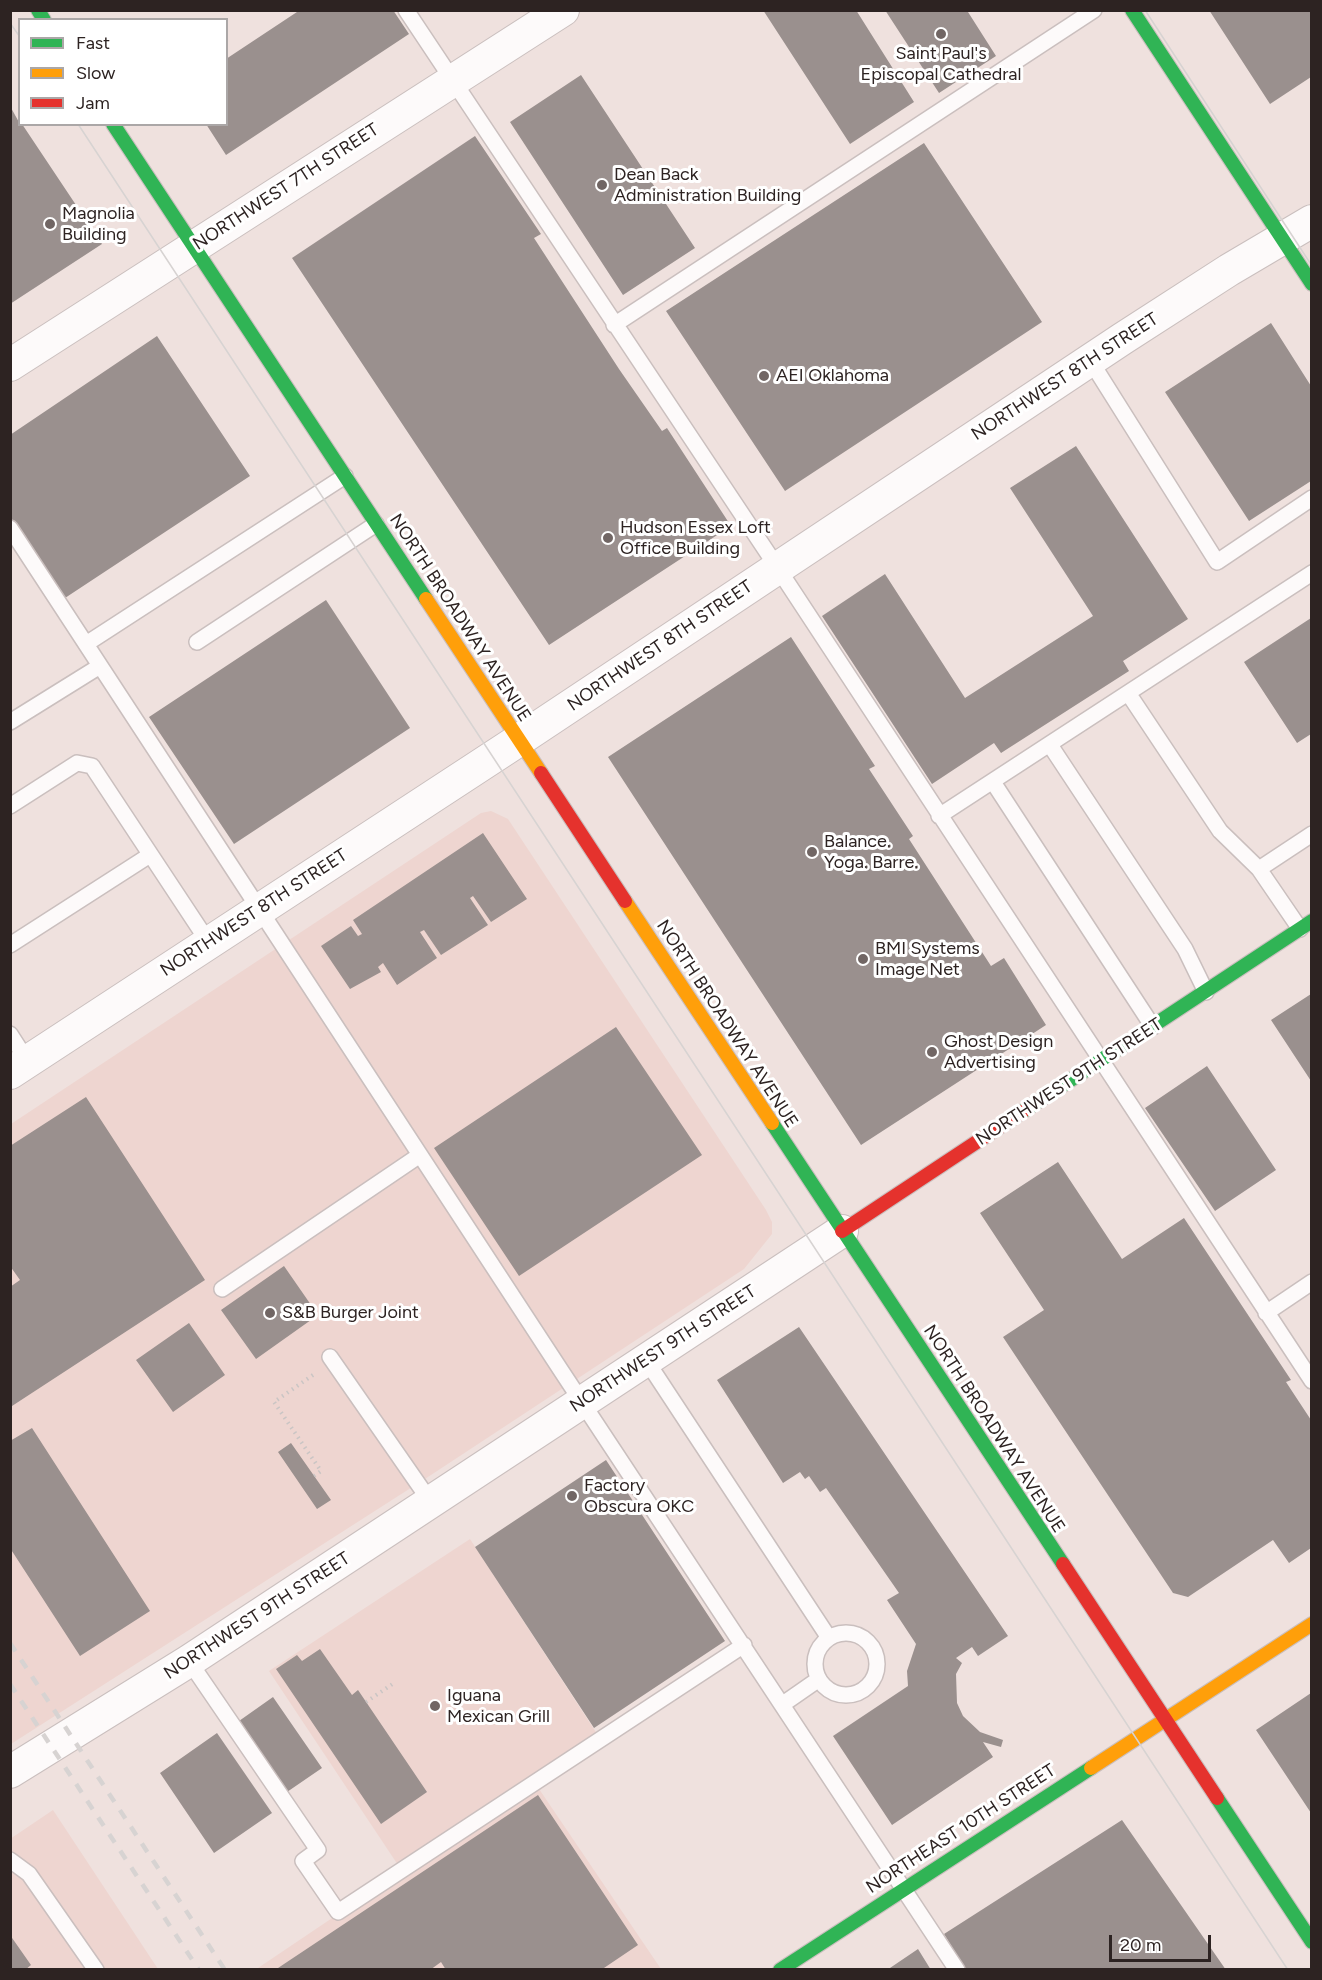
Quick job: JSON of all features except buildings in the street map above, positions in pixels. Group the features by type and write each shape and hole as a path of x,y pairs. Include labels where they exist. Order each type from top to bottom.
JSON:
{"main road":[{"path":"1132,10 1311,284"},
{"name":"NORTH BROADWAY AVENUE","path":"114,126 1311,1942"},
{"name":"NORTHWEST 9TH STREET","path":"842,1231 1306,925"},
{"name":"NORTHEAST 10TH STREET","path":"780,1970 1311,1623"}],"street":[{"name":"NORTHWEST 7TH STREET","path":"10,365 562,10"},
{"name":"NORTHWEST 8TH STREET","path":"19,1067 519,740 1090,360 1229,270 1311,221"},
{"name":"NORTHWEST 9TH STREET","path":"10,1772 189,1661 842,1231"}],"lane":[{"path":"406,10 777,567 1311,1381"},
{"path":"614,325 1094,10"},
{"path":"1090,360 1217,562 1311,498"},
{"path":"86,644 345,476"},
{"path":"197,642 376,524"},
{"path":"10,528 957,1970"},
{"path":"939,816 1311,573"},
{"path":"10,722 100,666"},
{"path":"1128,693 1220,831 1260,869 1306,925"},
{"path":"1050,745 1185,950 1206,992"},
{"path":"10,806 77,763 92,766 209,943"},
{"path":"993,782 1153,1027"},
{"path":"1260,869 1311,834"},
{"path":"10,945 150,855"},
{"path":"10,1034 19,1067"},
{"path":"222,1289 420,1155"},
{"path":"1266,1313 1311,1282"},
{"path":"332,1359 430,1501"},
{"path":"646,1360 829,1638"},
{"path":"849,1633 868,1642 874,1650 876,1670 866,1688 856,1693 836,1693 819,1680 815,1662 817,1653 829,1638 849,1633"},
{"path":"189,1661 318,1850 303,1860 338,1912 744,1645"},
{"path":"783,1704 819,1680"},
{"path":"10,1860 29,1874 96,1970"}],"path":[{"path":"314,1476 321,1472 273,1402 332,1359"},
{"path":"366,1701 394,1683"}],"shaded area":[{"path":"491,811 508,819 766,1210 772,1222 772,1234 744,1269 431,1475 11,1744 11,1124 481,813"},
{"name":"Iguana Mexican Grill","path":"470,1539 601,1740 535,1783 661,1969 255,1970 402,1871 269,1671"},
{"path":"53,1810 158,1969 11,1969 10,1839"}],"tram line":[{"path":"1145,10 1312,266"},
{"path":"10,23 18,34"},
{"path":"79,126 1288,1970"}],"railway":[{"path":"10,1643 225,1970"},
{"path":"10,1684 199,1970"}],"traffic: fast":[{"path":"38,10 43,18"},
{"path":"1132,10 1312,284"},
{"path":"114,126 426,599"},
{"path":"1022,1112 1312,921"},
{"path":"772,1123 1063,1564"},
{"path":"780,1970 1091,1768"},
{"path":"1217,1798 1312,1942"}],"traffic: slow":[{"path":"426,599 541,773"},
{"path":"625,901 772,1123"},
{"path":"1091,1768 1312,1624"}],"traffic: jam":[{"path":"541,773 625,901"},
{"path":"842,1231 1022,1112"},
{"path":"1063,1564 1217,1798"}],"place":[{"name":"Saint Paul's Episcopal Cathedral","path":"941,34"},
{"name":"Dean Back Administration Building","path":"602,185"},
{"name":"Magnolia Building","path":"50,224"},
{"name":"AEI Oklahoma","path":"764,376"},
{"name":"Hudson Essex Loft Office Building","path":"608,538"},
{"name":"Balance. Yoga. Barre.","path":"812,852"},
{"name":"BMI Systems Image Net","path":"863,959"},
{"name":"Ghost Design Advertising","path":"932,1052"},
{"name":"S&B Burger Joint","path":"270,1313"},
{"name":"Factory Obscura OKC","path":"572,1496"},
{"name":"Iguana Mexican Grill","path":"435,1706"}]}
